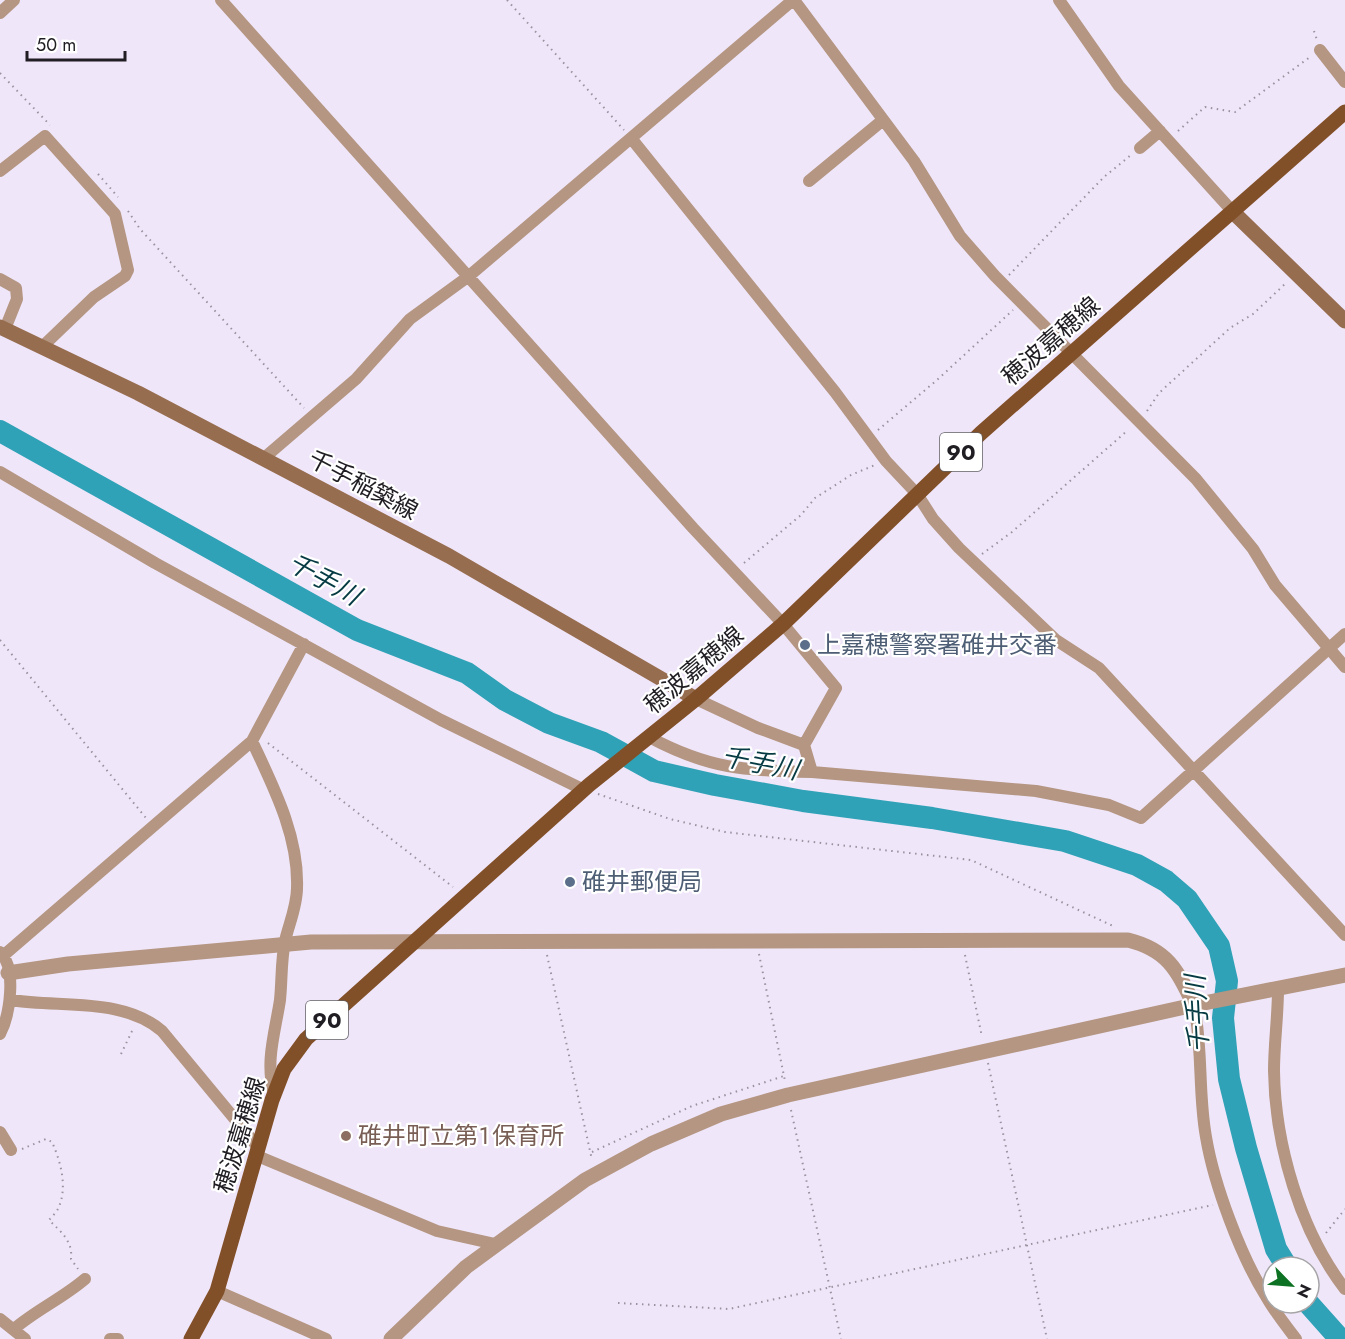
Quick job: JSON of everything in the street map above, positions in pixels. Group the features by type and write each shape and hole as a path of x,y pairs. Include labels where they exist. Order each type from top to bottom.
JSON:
{"main road":[{"name":"穂波嘉穂線","path":"191,1339 217,1292 256,1150 274,1094 284,1069 306,1039 586,787 696,699 783,624 917,494 1072,352 1234,213 1345,112"},
{"path":"1234,213 1345,321"},
{"name":"千手稲築線","path":"2,328 264,458 449,556 696,699"}],"street":[{"path":"0,13 14,0"},
{"path":"221,0 783,624 836,688 804,745 812,772"},
{"path":"264,458 356,379 410,319 470,276 794,0 914,161 960,236 1001,282 1203,488 1253,549 1275,585 1345,667"},
{"path":"1059,0 1119,86 1234,213"},
{"path":"1320,50 1345,82"},
{"path":"809,180 883,120"},
{"path":"0,171 45,136 115,214 128,270 125,276 94,297 42,347"},
{"path":"1140,148 1164,136"},
{"path":"631,138 835,392 886,461 917,494 933,519 972,561 1056,640 1099,668 1345,935"},
{"path":"0,279 16,288 17,299 2,328"},
{"path":"0,472 155,562 441,720 586,787"},
{"path":"646,739 711,763 750,771 812,772 1036,791 1108,805 1141,818 1345,634"},
{"path":"0,1034 11,1000 2,953 254,737 304,644"},
{"path":"696,699 758,728 804,745"},
{"path":"254,737 277,795 296,862 297,888 284,944 280,999 269,1059 269,1077 274,1094"},
{"path":"6,978 68,964 284,944 962,940 1136,942 1160,953 1172,964 1194,1005 1201,1036 1206,1137 1224,1203 1244,1253 1266,1298 1296,1339"},
{"path":"391,1339 466,1267 594,1175 651,1144 721,1114 788,1095 1194,1005 1345,975"},
{"path":"1274,989 1278,1032 1274,1069 1276,1114 1287,1168 1317,1244 1345,1289"},
{"path":"11,1000 103,1008 139,1016 150,1021 162,1031 256,1150 437,1231 495,1244"},
{"path":"0,1132 11,1150"},
{"path":"14,1329 30,1315 85,1279"},
{"path":"217,1292 326,1339"},
{"path":"0,1319 25,1339"},
{"path":"110,1339 118,1339"}],"path":[{"path":"507,0 631,138"},
{"path":"1164,136 1205,107 1235,112 1320,50"},
{"path":"0,73 57,132"},
{"path":"1001,282 1028,258 1104,177 1140,148"},
{"path":"97,174 120,200"},
{"path":"127,210 140,229 312,417"},
{"path":"972,561 1012,532 1138,422 1159,393 1230,328 1253,314 1296,273"},
{"path":"868,438 937,380 1022,302"},
{"path":"734,572 801,515 815,498 851,475 886,461"},
{"path":"0,640 152,825"},
{"path":"254,737 464,896"},
{"path":"586,787 670,819 725,832 971,860 1110,924 1136,942"},
{"path":"962,940 1047,1339"},
{"path":"757,942 841,1339"},
{"path":"544,943 594,1175"},
{"path":"121,1054 139,1016"},
{"path":"591,1153 692,1106 784,1076"},
{"path":"11,1150 26,1149 46,1139 52,1142 60,1159 62,1178 60,1204 49,1220 64,1234 72,1248 70,1258 85,1279"},
{"path":"618,1303 729,1309 1224,1203"},
{"path":"1317,1244 1345,1209"}],"waterway":[{"name":"千手川","path":"0,431 357,630 467,673 505,700 549,723 601,742 654,771 803,801 932,818 1065,841 1137,865 1166,881 1187,899 1219,946 1227,981 1223,1018 1229,1079 1246,1148 1280,1255"},
{"name":"千手川","path":"1319,1315 1340,1339"}],"place":[{"name":"上嘉穂警察署碓井交番","path":"805,645"},
{"name":"碓井郵便局","path":"570,882"},
{"name":"碓井町立第１保育所","path":"346,1136"}]}
